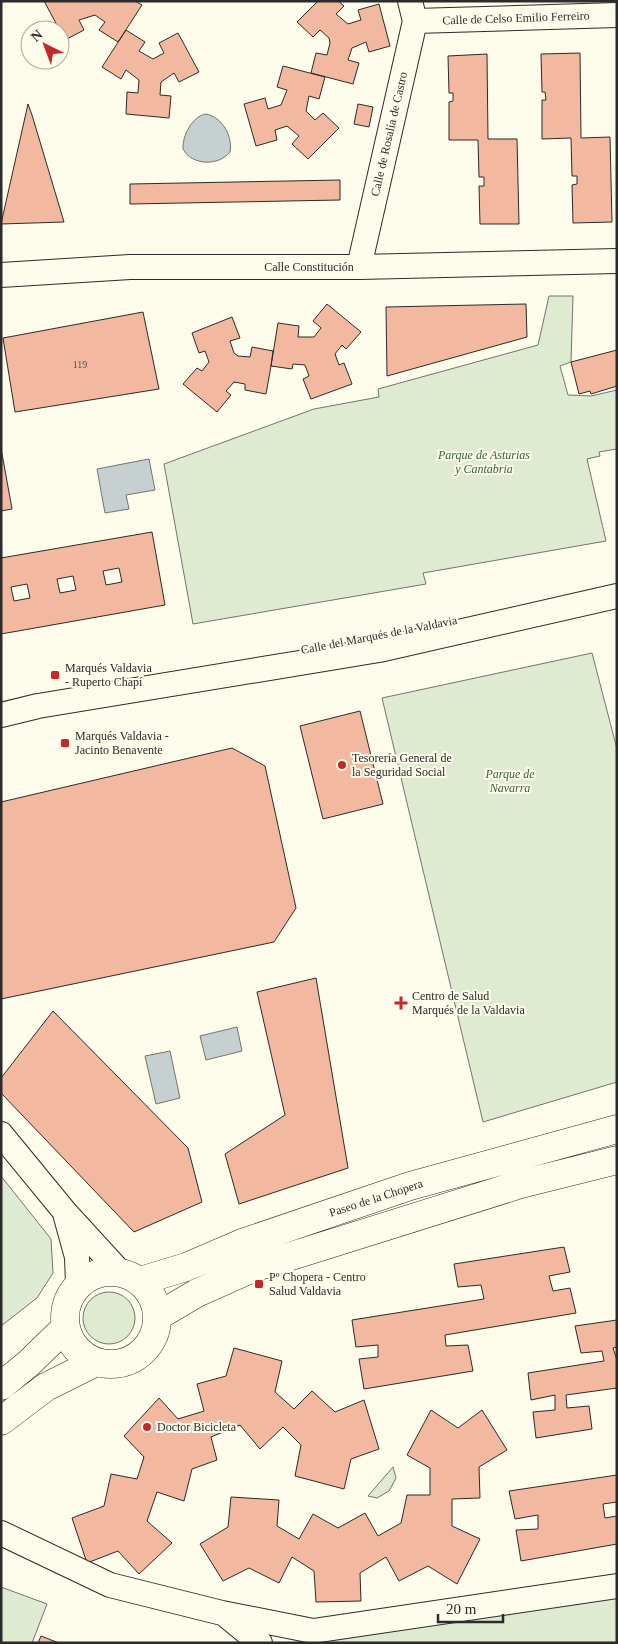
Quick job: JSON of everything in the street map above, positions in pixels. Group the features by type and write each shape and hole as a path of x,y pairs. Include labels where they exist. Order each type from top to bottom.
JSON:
{"main road":[{"name":"Paseo de la Chopera","path":"129,1276 186,1267 242,1243 410,1186 617,1129"},
{"path":"158,1316 197,1293 253,1268 521,1184 617,1160"},
{"path":"97,1273 129,1276 153,1296 158,1316 153,1338 139,1355 118,1364 96,1362 82,1355 71,1343 65,1328 66,1304 78,1284 97,1273"},
{"path":"1,1386 29,1363 65,1328"},
{"path":"1,1421 46,1387 96,1362"}],"street":[{"name":"Calle de Celso Emilio Ferreiro","path":"412,11 617,14"},
{"name":"Calle de Rosalía de Castro","path":"359,267 412,11"},
{"name":"Calle Constitución","path":"1,275 130,268 359,267 617,261"},
{"name":"Calle del Marqués de la Valdavia","path":"1,715 38,706 379,650 617,596"},
{"path":"1,1134 65,1212 129,1276"},
{"path":"65,1212 77,1256 78,1284"},
{"path":"1,1533 110,1586 222,1613 308,1637 617,1586"},
{"path":"222,1613 260,1643"}],"green space":[{"name":"Parque de Asturias y Cantabria","path":"549,296 573,296 571,362 560,366 568,395 591,396 617,390 617,449 599,452 600,456 587,459 606,541 423,573 426,584 193,624 164,464 314,409 379,397 378,389 538,345"},
{"name":"Parque de Navarra","path":"592,653 617,749 617,1082 483,1122 382,698"},
{"path":"1,1176 51,1239 53,1273 37,1298 1,1326"},
{"path":"109,1292 119,1294 127,1300 133,1308 135,1318 133,1328 127,1336 119,1342 109,1344 99,1342 91,1336 85,1328 83,1318 85,1308 91,1300 99,1294"},
{"path":"393,1467 396,1478 389,1491 377,1498 368,1496"},
{"path":"1,1587 47,1604 32,1643 1,1643"},
{"path":"617,1598 617,1643 298,1643 298,1642"}],"shaded area":[{"path":"206,114 221,123 230,140 230,152 225,157 213,162 193,159 183,149 186,133 192,123"},
{"path":"149,459 155,490 126,495 129,509 105,513 97,469"},
{"path":"237,1027 242,1051 206,1060 200,1036"},
{"path":"170,1051 180,1098 156,1104 145,1056"}],"building":[{"path":"44,1 135,1 142,5 118,42 99,30 105,22 95,15 79,20 84,30 70,37 70,20 54,20"},
{"path":"318,1 338,1 344,6 336,14 348,24 361,20 358,10 379,4 390,46 369,52 366,42 352,48 348,60 359,63 353,84 311,73 316,53 327,55 330,43 329,38 320,30 313,37 297,22"},
{"path":"126,30 145,42 139,51 153,59 164,53 159,43 178,33 199,72 179,82 174,73 161,82 160,95 171,96 169,118 126,114 127,92 138,93 139,80 126,70 121,79 102,67"},
{"path":"580,53 581,138 610,137 612,222 573,223 572,185 577,184 577,176 572,176 571,138 542,139 542,100 546,100 545,92 542,92 541,54"},
{"path":"487,54 488,139 517,139 519,224 480,224 479,186 484,186 484,177 479,177 478,140 449,140 449,102 453,101 453,93 449,93 448,56"},
{"path":"283,66 325,77 319,99 309,96 306,111 315,120 323,113 339,128 308,159 292,144 299,136 287,126 275,130 277,140 256,146 244,104 265,98 268,109 281,105 287,90 277,87"},
{"path":"28,104 32,115 64,222 1,224"},
{"path":"358,104 373,107 369,127 354,124"},
{"path":"340,180 340,200 130,204 130,184"},
{"path":"327,304 361,332 346,349 342,345 335,354 339,365 344,363 352,384 311,399 303,379 309,376 305,365 293,364 292,369 271,366 278,323 299,326 298,337 314,337 321,328 313,321"},
{"path":"526,304 527,337 387,376 386,307"},
{"path":"143,312 159,389 15,412 3,338"},
{"path":"232,317 240,338 230,341 234,353 238,356 250,357 252,347 273,351 271,366 266,394 245,390 245,384 234,382 226,391 231,395 217,412 183,384 197,368 202,371 209,362 205,351 199,353 192,333"},
{"path":"617,350 617,386 591,394 590,391 579,394 571,362"},
{"path":"1,448 12,509 1,511"},
{"path":"152,532 165,605 1,634 1,558","holes":["119,568 122,582 106,585 103,571","73,576 76,590 60,593 57,579","27,584 30,598 14,601 11,587"]},
{"name":"Tesorería General de la Seguridad Social","path":"360,711 383,804 323,819 300,726"},
{"path":"232,748 265,766 296,908 274,942 1,999 1,802"},
{"path":"316,978 348,1168 239,1204 225,1154 285,1115 257,992"},
{"path":"53,1011 188,1148 202,1202 134,1232 1,1093 1,1078"},
{"path":"564,1247 570,1272 549,1276 553,1291 570,1288 576,1313 445,1335 446,1346 468,1345 473,1371 364,1389 359,1359 378,1357 378,1345 356,1347 352,1320 484,1299 481,1285 458,1287 454,1264"},
{"path":"617,1320 617,1347 613,1348 617,1360 617,1388 566,1395 567,1408 589,1406 592,1429 536,1438 533,1412 555,1410 555,1395 531,1400 528,1373 604,1361 602,1351 581,1353 575,1326"},
{"path":"234,1348 282,1361 275,1392 294,1409 312,1391 335,1412 364,1400 379,1449 351,1459 344,1489 295,1476 301,1445 283,1427 260,1449 240,1425 211,1437 217,1460 192,1469 184,1501 157,1492 147,1521 172,1543 139,1574 118,1551 87,1563 72,1518 104,1506 111,1474 137,1479 144,1457 124,1436 159,1398 178,1419 204,1411 197,1384 226,1376"},
{"path":"431,1410 458,1428 482,1410 507,1450 479,1467 480,1498 452,1499 452,1526 480,1539 457,1584 428,1566 399,1581 386,1557 360,1573 361,1601 316,1602 314,1571 292,1557 279,1583 249,1568 223,1581 200,1544 228,1527 231,1497 279,1500 277,1526 299,1539 313,1514 338,1528 365,1513 378,1536 401,1523 407,1495 430,1495 430,1468 407,1455"},
{"path":"617,1475 617,1502 603,1504 605,1518 617,1516 617,1544 521,1561 516,1530 538,1529 538,1515 515,1519 509,1491"},
{"path":"41,1636 59,1643 38,1643"}],"place":[{"name":"Marqués Valdavia - Ruperto Chapí","path":"55,675"},
{"name":"Marqués Valdavia - Jacinto Benavente","path":"65,743"},
{"name":"Tesorería General de la Seguridad Social","path":"342,765"},
{"name":"Centro de Salud Marqués de la Valdavia","path":"401,1003"},
{"name":"Pº Chopera - Centro Salud Valdavia","path":"259,1284"},
{"name":"Doctor Bicicleta","path":"147,1427"}]}
